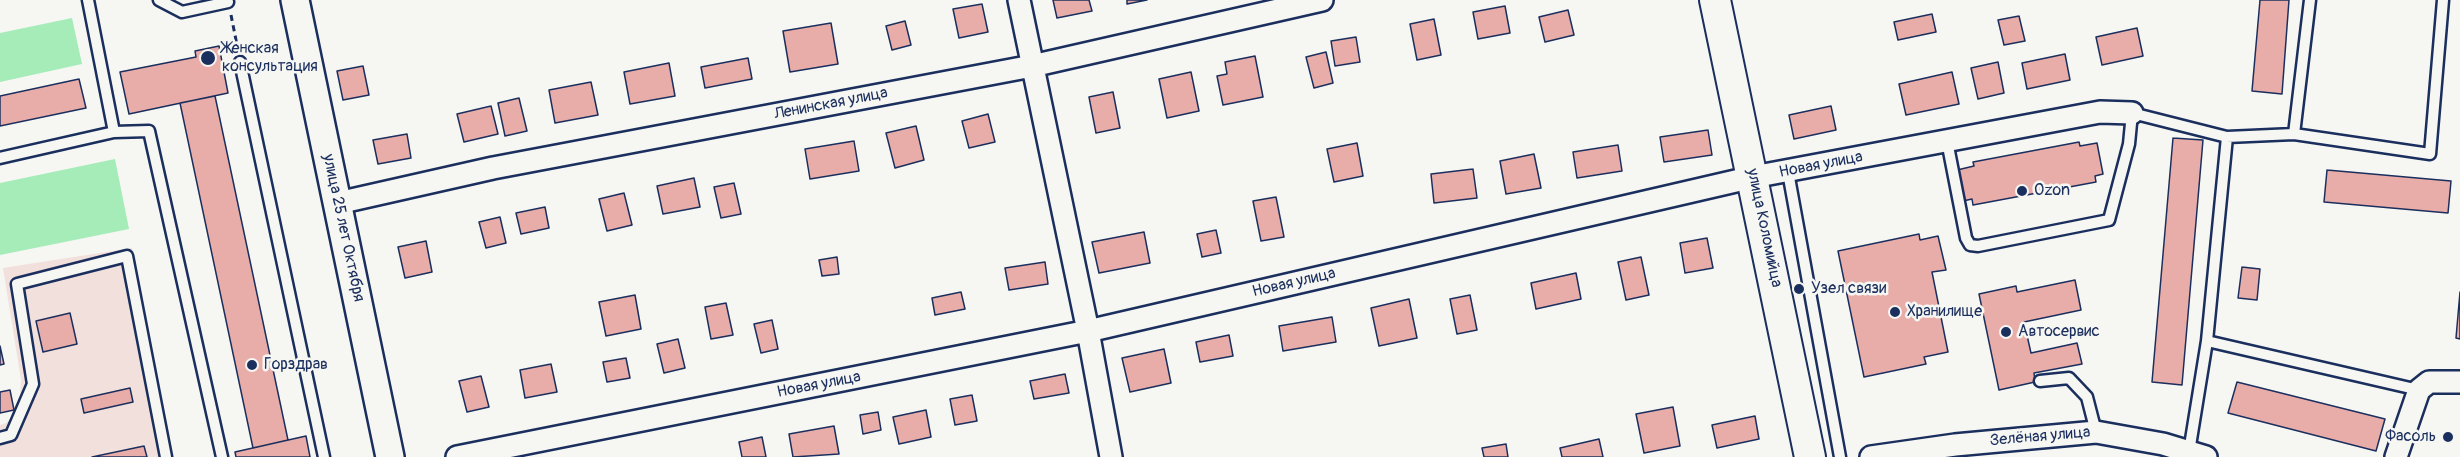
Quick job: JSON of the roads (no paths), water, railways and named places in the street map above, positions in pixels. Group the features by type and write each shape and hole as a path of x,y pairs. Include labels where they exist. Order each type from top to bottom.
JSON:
{"main road":[{"name":"улица Коломийца","path":"1715,0 1810,457"}],"street":[{"name":"улица 25 лет Октября","path":"295,0 390,457"},
{"path":"1019,0 1088,331 1111,457"},
{"name":"Ленинская улица","path":"338,203 484,170 1032,66 1322,0"},
{"name":"Новая улица","path":"457,457 1088,331 1753,177 2100,112 2132,113"},
{"path":"2396,457 2419,390 2429,382 2460,382"},
{"name":"Зелёная улица","path":"1871,457 2096,432 2198,454"}],"lane":[{"path":"88,0 114,132"},
{"path":"159,0 182,12 228,2"},
{"path":"2294,134 2310,0"},
{"path":"1947,141 1966,238 1971,245 1978,246 2109,220 2129,144 2132,113 2227,137 2294,134 2430,154 2443,0"},
{"path":"240,62 324,457"},
{"path":"0,158 114,132 149,131 222,457"},
{"path":"2198,454 2227,137"},
{"path":"1788,172 1840,457"},
{"path":"0,438 11,435 33,384 17,284 127,256 166,457"},
{"path":"2207,341 2419,390"},
{"path":"2040,381 2069,378 2087,397 2096,432"}],"place":[{"name":"Женская консультация","path":"208,58"},
{"name":"Ozon","path":"2022,191"},
{"name":"Узел связи","path":"1799,289"},
{"name":"Хранилище","path":"1895,312"},
{"name":"Автосервис","path":"2006,332"},
{"name":"Горздрав","path":"252,365"},
{"name":"Фасоль","path":"2448,437"}]}
